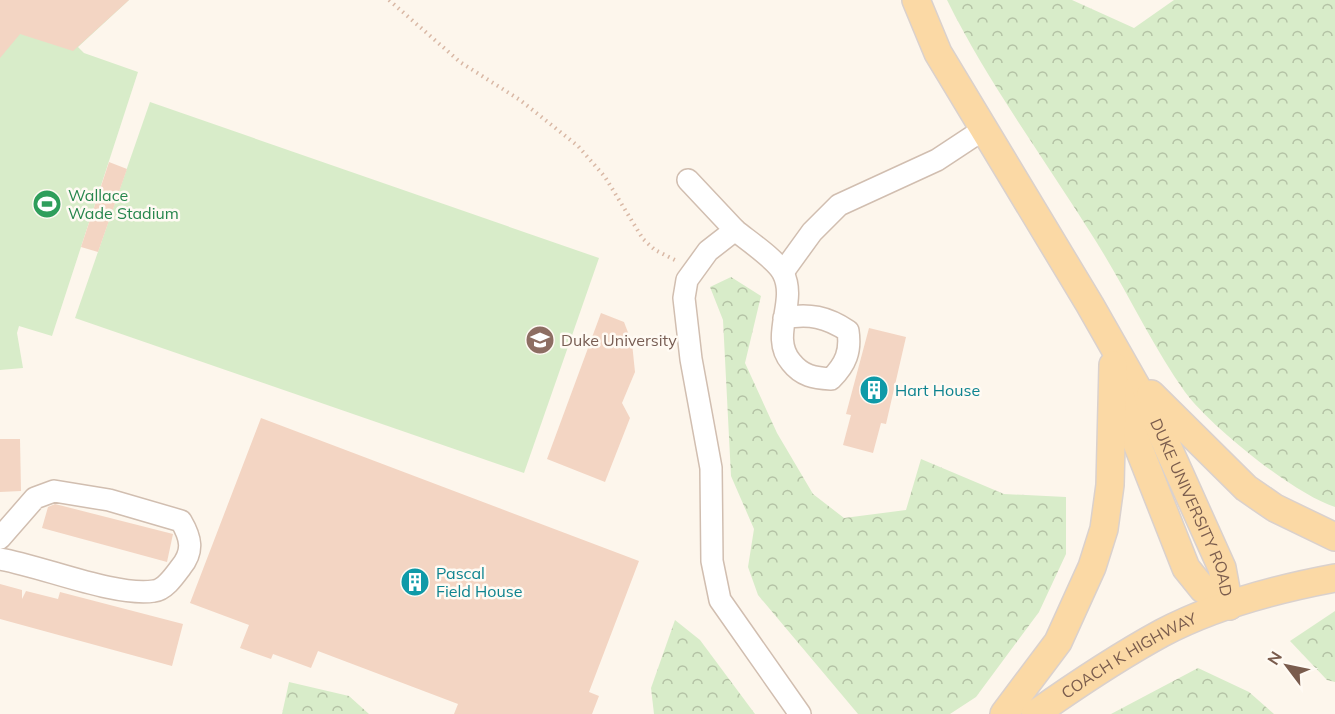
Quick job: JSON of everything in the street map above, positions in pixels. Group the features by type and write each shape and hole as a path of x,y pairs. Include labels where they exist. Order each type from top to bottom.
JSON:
{"main road":[{"name":"DUKE UNIVERSITY ROAD","path":"916,0 938,53 1090,305 1105,335 1119,367 1125,413 1186,568 1203,589 1229,606"},
{"path":"1119,367 1246,488 1275,508 1335,537"},
{"path":"1004,714 1058,642 1083,587 1101,538 1110,485 1119,367"},
{"name":"COACH K HIGHWAY","path":"1035,714 1077,684 1163,632 1274,591 1335,578"}],"lane":[{"path":"783,272 812,232 838,205 938,160 984,129"},
{"path":"688,180 735,230 783,272 788,293 784,318"},
{"path":"735,230 708,251 687,280 684,298 691,359 711,468 712,561 720,600 800,714"},
{"path":"0,538 35,498 54,490 109,500 181,521 190,537 189,558 172,579 156,591 122,590 0,559"}],"path":[{"path":"389,0 460,62 520,100 578,147 605,177 643,239 655,250 696,267"}],"green space":[{"name":"Wallace Wade Stadium","path":"0,0 129,0 78,47 84,53 138,72 52,336 19,326 17,333 23,368 0,370"},
{"path":"947,0 1072,0 1134,28 1174,0 1335,0 1335,507 1298,488 1254,458 1214,423 1185,392 1097,243 981,62"},
{"path":"150,102 599,258 524,473 75,318"},
{"path":"731,277 761,296 745,363 777,433 813,494 844,518 906,510 921,459 1004,494 1066,497 1066,554 1039,612 976,697 950,714 858,714 758,595 748,567 754,529 731,476 723,320 710,287"},
{"path":"1335,611 1335,682 1327,680 1290,641"},
{"path":"675,620 700,640 755,714 654,714 651,688"},
{"path":"1198,668 1249,692 1274,714 1111,714"},
{"path":"289,682 349,696 369,714 282,714"}],"building":[{"path":"0,0 129,0 73,51 20,34 0,58"},
{"path":"109,162 127,169 98,252 81,247"},
{"path":"601,313 624,322 632,343 635,372 622,403 630,418 605,482 547,459"},
{"name":"Hart House","path":"869,328 906,337 886,424 881,423 873,453 843,445 851,415 846,414"},
{"name":"Pascal Field House","path":"261,418 639,561 589,692 599,696 592,714 454,714 458,704 318,651 311,668 273,654 271,659 240,648 249,625 190,603"},
{"path":"0,439 20,439 21,491 0,492"},
{"path":"55,504 173,534 167,562 42,528 48,507"},
{"path":"0,584 22,590 22,599 26,591 58,599 60,592 183,624 172,666 0,619"}],"place":[{"name":"Wallace Wade Stadium","path":"47,204"},
{"name":"Duke University","path":"540,340"},
{"name":"Hart House","path":"874,390"},
{"name":"Pascal Field House","path":"415,582"}]}
